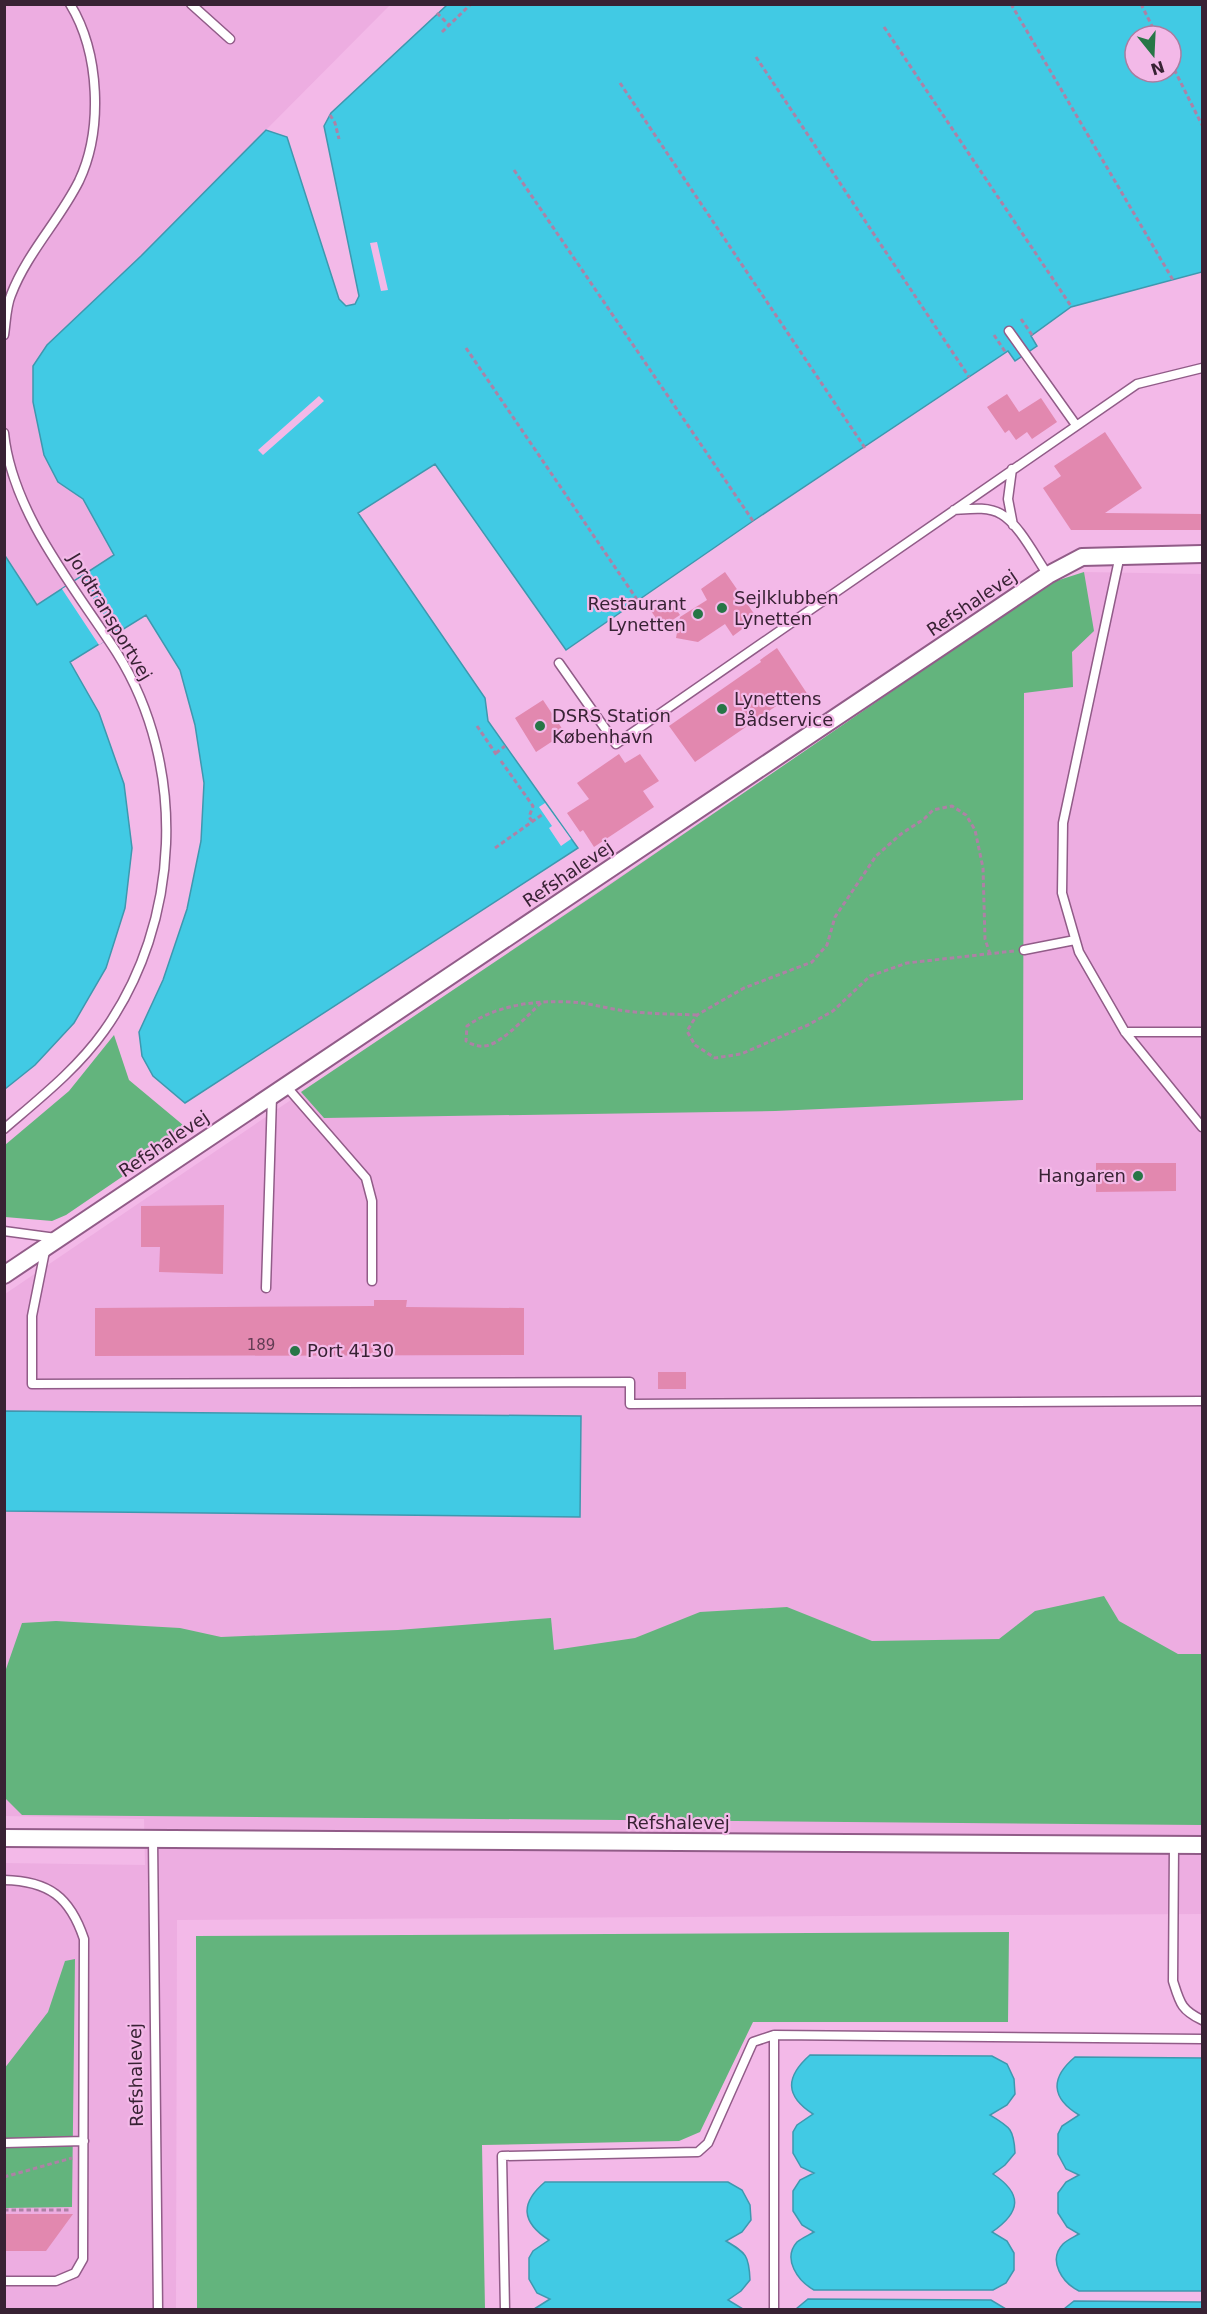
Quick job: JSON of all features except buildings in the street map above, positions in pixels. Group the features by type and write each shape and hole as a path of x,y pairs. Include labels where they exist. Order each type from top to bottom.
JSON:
{"street":[{"name":"Refshalevej","path":"4,1275 1048,575 1082,557 1203,554"},
{"name":"Refshalevej","path":"4,1839 1203,1845"}],"lane":[{"path":"4,335 10,297 30,254 58,216 79,181 92,145 95,83 90,56 70,4"},
{"path":"191,4 230,39"},
{"path":"1009,331 1076,425"},
{"path":"559,663 616,744 1137,384 1203,368"},
{"name":"Jordtransportvej","path":"4,433 6,448 23,501 39,532 108,640 134,686 154,738 165,791 166,832 160,899 153,929 136,975 105,1029 83,1059 4,1129"},
{"path":"1012,469 1008,499 1013,525"},
{"path":"954,510 986,510 1001,514 1013,525 1048,575"},
{"path":"1120,555 1063,823 1062,893 1078,952 1125,1032 1203,1127"},
{"path":"1024,950 1075,940"},
{"path":"1125,1032 1203,1032"},
{"path":"279,1091 366,1178 372,1202 372,1281"},
{"path":"266,1288 279,1091"},
{"path":"4,1231 53,1243 39,1273 32,1316 32,1384 630,1382 630,1404 1203,1401"},
{"name":"Refshalevej","path":"153,1839 158,2310"},
{"path":"1174,1845 1173,1981 1179,2001 1187,2012 1203,2020"},
{"path":"4,1880 22,1880 47,1888 62,1899 77,1917 84,1939 84,2259 75,2273 56,2281 4,2281"},
{"path":"505,2310 501,2156 698,2152 708,2143 753,2042 774,2035 1203,2039"},
{"path":"774,2035 774,2310"},
{"path":"4,2143 84,2141"}],"path":[{"path":"442,32 471,4"},
{"path":"1011,4 1173,280"},
{"path":"1141,4 1151,24"},
{"path":"437,13 449,25"},
{"path":"884,27 1071,306"},
{"path":"756,57 969,377"},
{"path":"620,83 865,448"},
{"path":"1182,84 1203,125"},
{"path":"330,115 335,123 339,139"},
{"path":"514,170 753,521"},
{"path":"1021,319 1032,335"},
{"path":"994,335 1006,353"},
{"path":"466,348 638,601"},
{"path":"477,726 533,806 529,817 533,822"},
{"path":"498,757 505,746"},
{"path":"541,1003 504,1036 488,1046 474,1046 466,1041 467,1026 480,1016 511,1006 541,1003 581,1003 648,1013 697,1014 744,988 812,962 827,945 835,917 876,856 933,810 952,806 966,815 975,830 983,868 984,939 990,954"},
{"path":"495,848 543,814"},
{"path":"697,1014 687,1031 695,1045 715,1058 741,1054 808,1025 833,1011 870,976 907,963 1024,950"},
{"path":"4,2177 84,2154"},
{"path":"4,2210 84,2210"}],"shaded area":[{"path":"5,5 390,5 141,256 65,329 58,482 83,499 114,555 37,605 5,554"},
{"path":"1084,572 1202,574 1202,1914 177,1920 176,2309 5,2309 5,1863 145,1865 144,1819 5,1816 5,1294 1056,581"}],"green space":[{"path":"1084,572 1094,631 1072,652 1073,687 1024,693 1023,1100 775,1111 324,1118 301,1092 602,890 1022,602 1056,581"},
{"path":"114,1035 129,1080 183,1125 179,1138 66,1215 52,1221 5,1217 5,1145 69,1091"},
{"path":"1104,1596 1119,1621 1178,1654 1202,1654 1202,1825 22,1815 5,1798 5,1672 22,1623 56,1621 180,1628 221,1637 398,1630 551,1618 554,1650 635,1638 700,1612 787,1607 872,1641 999,1639 1035,1611"},
{"path":"1009,1932 1008,2022 753,2022 700,2132 679,2141 482,2145 485,2309 197,2309 196,1936"},
{"path":"75,1959 72,2207 5,2208 4,2069 48,2012 65,1961"}],"water":[{"path":"447,5 1202,5 1202,272 1071,307 1031,336 1037,346 1015,361 1008,351 753,521 566,650 435,464 358,513 485,698 488,721 578,848 185,1103 153,1076 142,1056 139,1032 163,980 187,909 201,841 204,783 195,725 180,670 146,615 70,662 99,713 124,784 132,848 125,908 106,968 74,1023 35,1065 5,1089 4,554 37,605 114,555 83,499 58,482 44,455 33,402 33,366 47,345 141,256 266,130 287,137 339,299 346,306 355,304 359,296 324,126 331,113"},
{"path":"5,1411 581,1416 580,1517 5,1511"},
{"path":"810,2055 992,2056 1007,2064 1014,2079 1015,2094 1007,2105 990,2115 1010,2130 1015,2153 993,2174 1010,2189 1015,2203 1009,2217 992,2232 1007,2241 1014,2253 1014,2270 1006,2283 993,2290 814,2290 802,2281 794,2269 791,2255 797,2242 814,2232 802,2225 793,2211 793,2191 800,2180 814,2173 801,2167 793,2153 793,2132 797,2125 813,2114 797,2100 792,2086 796,2071"},
{"path":"1075,2057 1202,2058 1202,2291 1079,2291 1068,2283 1059,2271 1056,2257 1058,2251 1065,2243 1079,2234 1067,2227 1058,2213 1058,2193 1066,2182 1079,2175 1066,2169 1058,2154 1058,2134 1062,2126 1079,2115 1063,2102 1057,2088 1061,2073"},
{"path":"545,2182 728,2182 742,2190 750,2205 751,2220 742,2232 726,2241 742,2252 749,2265 750,2280 741,2291 728,2300 743,2309 534,2309 550,2299 537,2293 529,2279 529,2258 533,2251 549,2240 533,2226 527,2212 531,2197"},
{"path":"808,2299 991,2300 1006,2309 796,2309"},
{"path":"1074,2301 1202,2302 1202,2309 1064,2309"}],"pier":[{"path":"377,242 388,290 381,291 370,243"},
{"path":"319,396 324,401 263,455 258,450"},
{"path":"80,578 116,634 99,645 62,589"},
{"path":"545,803 571,839 561,846 549,828 552,826 539,807"}],"place":[{"name":"Sejlklubben Lynetten","path":"722,608"},
{"name":"Restaurant Lynetten","path":"698,614"},
{"name":"Lynettens Bådservice","path":"722,709"},
{"name":"DSRS Station København","path":"540,726"},
{"name":"Hangaren","path":"1138,1176"},
{"name":"Port 4130","path":"295,1351"}]}
